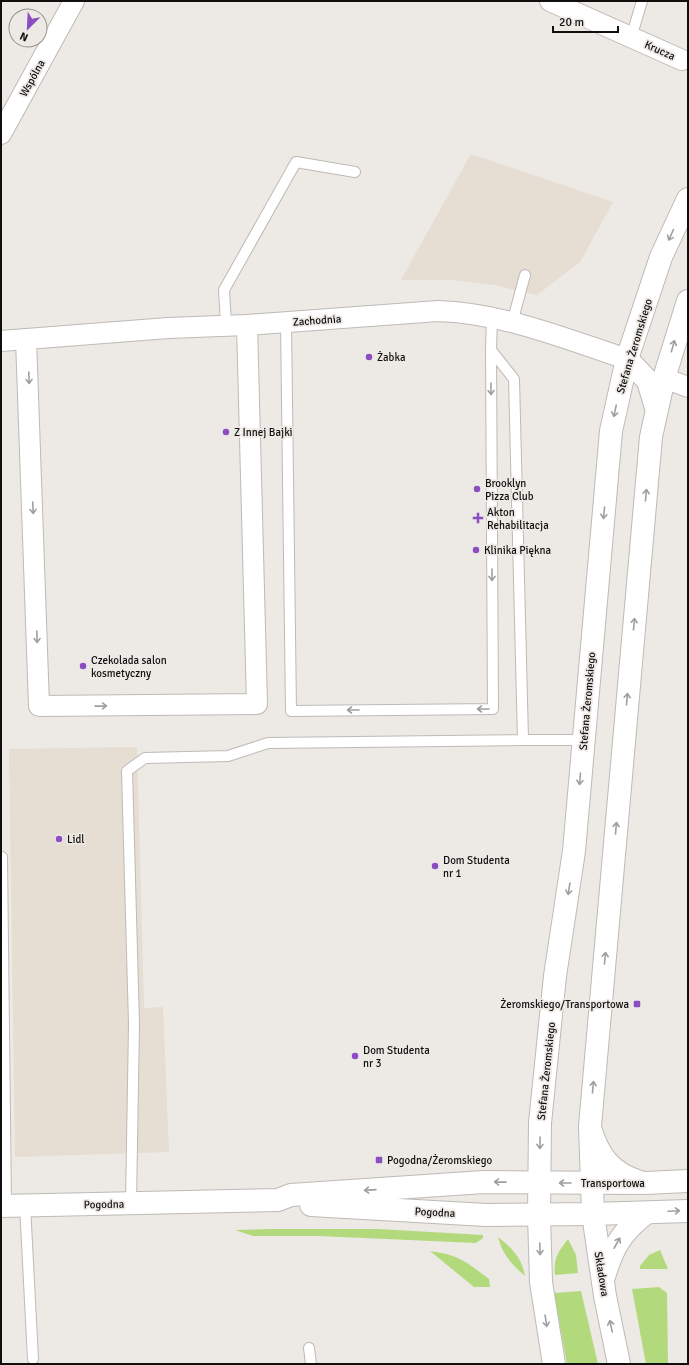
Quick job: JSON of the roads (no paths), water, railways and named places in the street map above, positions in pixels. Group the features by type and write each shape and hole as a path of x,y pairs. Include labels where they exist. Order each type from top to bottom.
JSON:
{"main road":[{"name":"Stefana Żeromskiego","path":"539,1215 540,1123 555,976 574,851 611,431 627,360 661,257 688,199"},
{"path":"590,1183 590,1126 651,437 664,378 688,301"},
{"path":"627,360 648,381 656,411"},
{"path":"590,1126 596,1147 608,1164 626,1177 645,1184"},
{"name":"Transportowa","path":"539,1183 645,1184 688,1181"},
{"name":"Pogodna","path":"11,1205 278,1200 291,1195 330,1192 484,1182 539,1183"},
{"name":"Składowa","path":"590,1183 603,1280 619,1364"},
{"name":"Pogodna","path":"278,1200 287,1204 486,1215 593,1214"},
{"path":"593,1214 688,1211"},
{"path":"603,1280 610,1256 619,1239 631,1224 646,1213"},
{"path":"539,1215 541,1282 554,1364"}],"street":[{"name":"Wspólna","path":"1,134 74,1"},
{"name":"Krucza","path":"550,1 682,60"},
{"name":"Zachodnia","path":"1,341 226,325 247,325 438,312 467,312 512,323 627,360"},
{"path":"26,339 39,706 256,704 247,325"},
{"path":"664,378 688,387"}],"lane":[{"path":"631,38 642,1"},
{"path":"226,325 224,290 296,162 355,172"},
{"path":"512,323 525,275"},
{"path":"286,322 291,711 493,709 492,317"},
{"path":"491,350 514,379 523,740"},
{"path":"131,1203 134,1031 126,771 145,758 228,756 268,743 583,740"},
{"path":"2,857 11,1205 33,1359"},
{"path":"309,1348 311,1364"}],"place":[{"name":"Żabka","path":"369,357"},
{"name":"Z Innej Bajki","path":"226,432"},
{"name":"Brooklyn Pizza Club","path":"477,489"},
{"name":"Akton Rehabilitacja","path":"478,518"},
{"name":"Klinika Piękna","path":"476,550"},
{"name":"Czekolada salon kosmetyczny","path":"83,666"},
{"name":"Lidl","path":"59,839"},
{"name":"Dom Studenta nr 1","path":"435,866"},
{"name":"Żeromskiego/Transportowa","path":"637,1004"},
{"name":"Dom Studenta nr 3","path":"355,1056"},
{"name":"Pogodna/Żeromskiego","path":"379,1160"}]}
